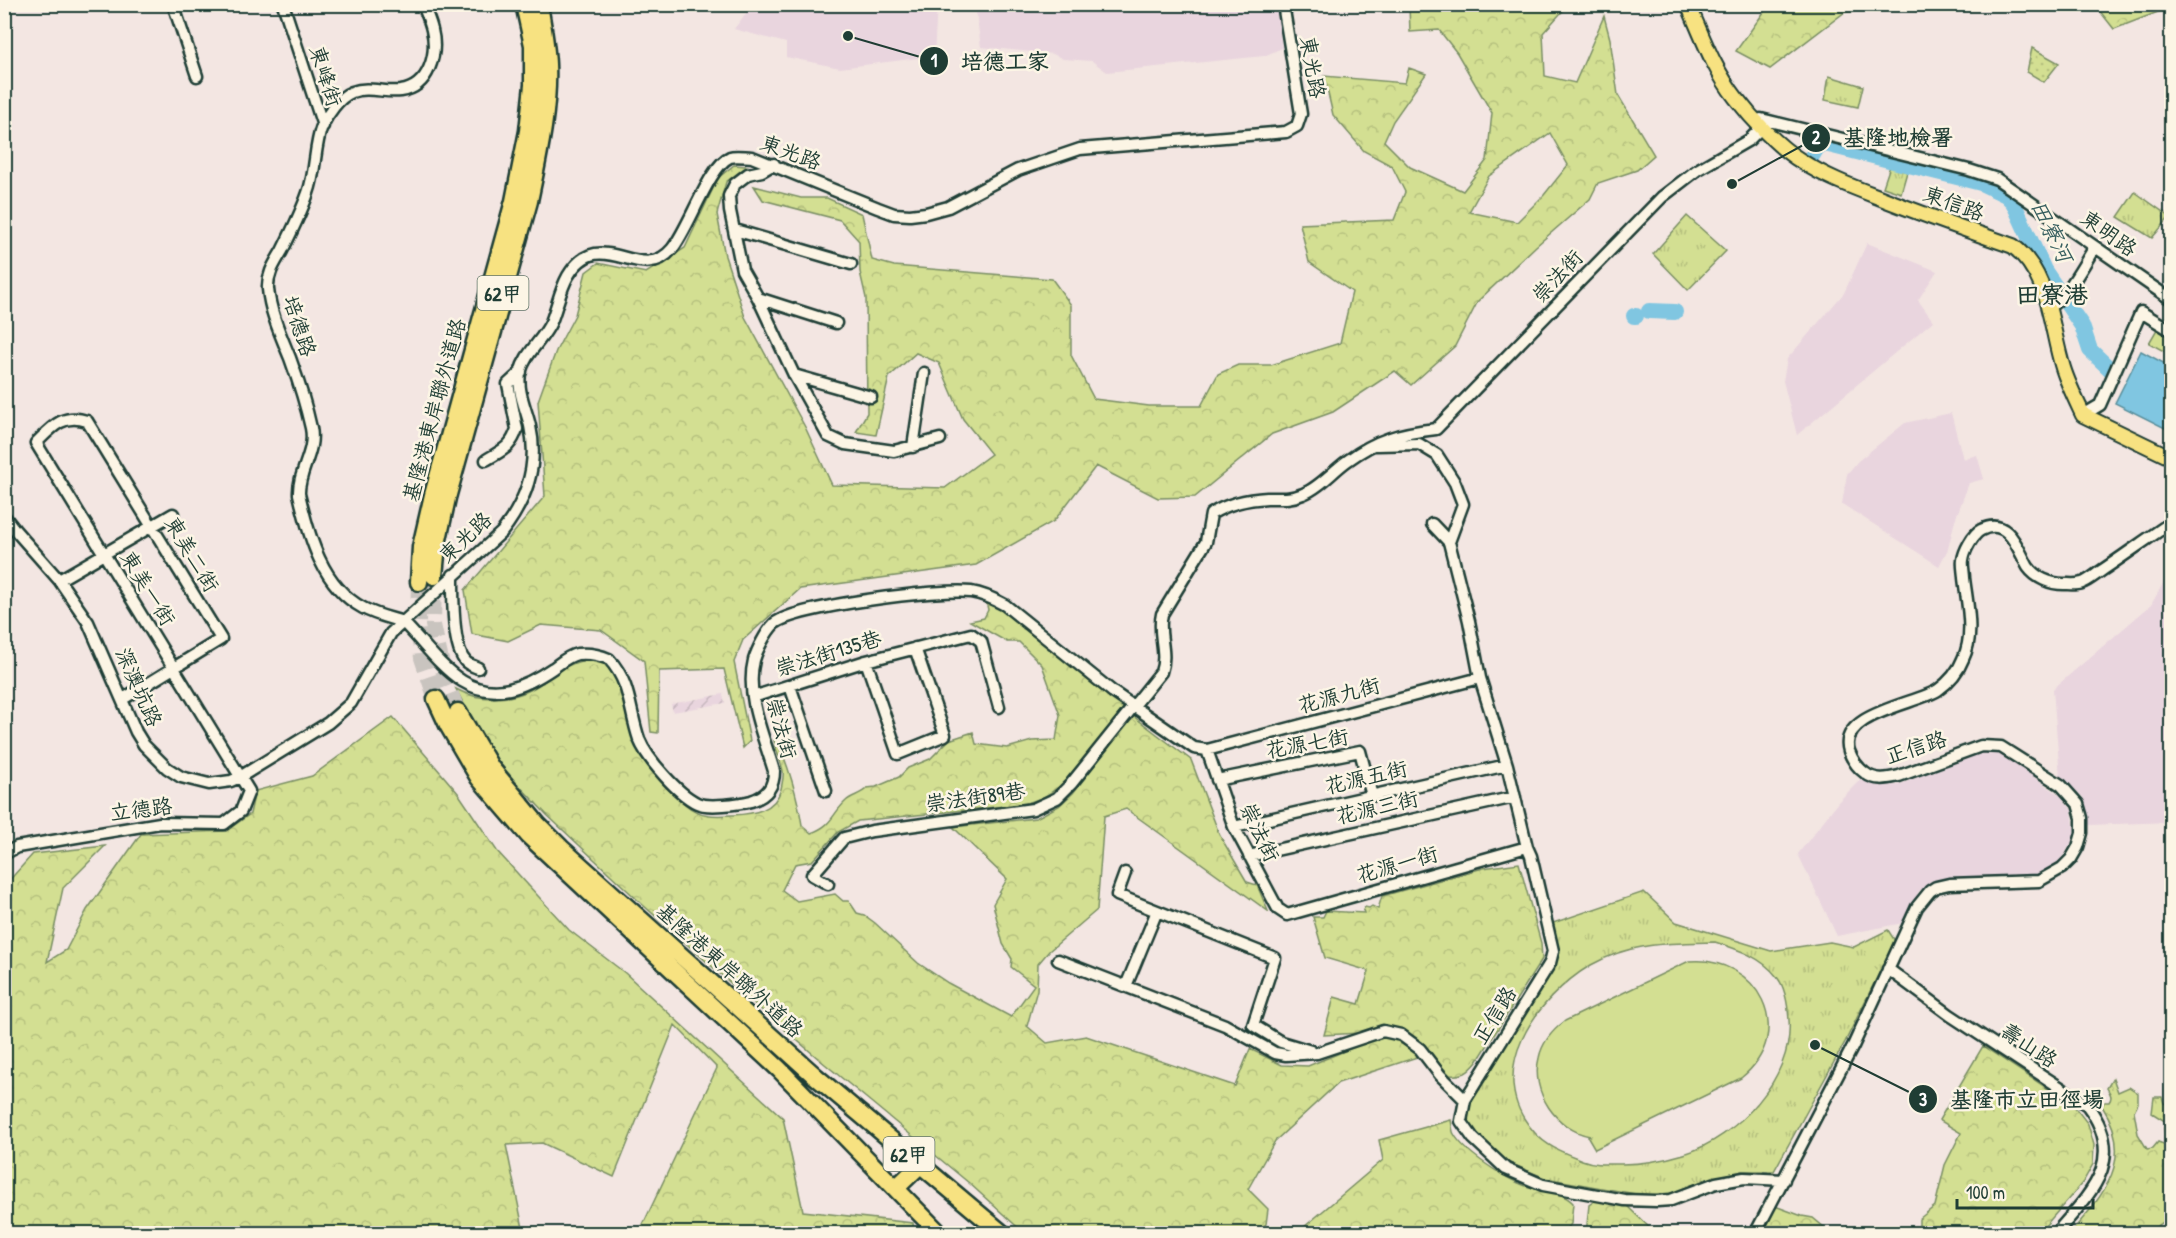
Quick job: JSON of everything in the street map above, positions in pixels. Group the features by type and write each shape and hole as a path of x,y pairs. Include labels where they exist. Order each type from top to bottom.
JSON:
{"highway":[{"name":"基隆港東岸聯外道路","path":"524,4 540,86"},
{"name":"基隆港東岸聯外道路","path":"426,579 422,547 440,496 514,201 540,86 546,44 539,4"},
{"name":"基隆港東岸聯外道路","path":"436,699 448,725 533,830 660,947 1003,1233"},
{"name":"基隆港東岸聯外道路","path":"458,712 485,773"},
{"name":"基隆港東岸聯外道路","path":"660,947 940,1233"},
{"path":"896,1188 921,1164"}],"main road":[{"name":"東信路","path":"1688,4 1719,73 1735,97 1751,116 1766,124 1799,160 1825,175 1931,218 2013,246 2028,259 2052,305 2063,370 2083,416"},
{"path":"2083,416 2172,458"}],"street":[{"path":"173,4 197,76"},
{"name":"東峰街","path":"282,4 322,126"},
{"name":"培德路","path":"403,622 364,609 336,588 326,574 299,494 299,484 312,446 311,428 273,315 268,288 271,270 308,193 322,126 334,107 352,92 370,88 404,90 413,87 426,75 431,66 434,44 423,4"},
{"name":"東光路","path":"403,622 502,532 515,514 528,488 532,450 530,426 521,397 521,372 526,360 550,324 568,276 576,265 599,252 640,262 650,262 660,258 676,245 719,165 731,157 752,157 774,164 894,214 910,215 948,207 1018,170 1080,149 1286,132 1297,126 1301,114 1283,4"},
{"name":"東明路","path":"1766,124 1970,170 1997,179 2172,300"},
{"name":"崇法街","path":"1133,705 1161,672 1164,655 1160,625 1162,614 1206,542 1210,514 1222,507 1266,498 1289,499 1307,493 1347,460 1371,445 1400,433 1436,429 1662,197 1706,164 1749,140 1766,124"},
{"path":"774,164 762,171 748,174 735,184 729,196 730,211 742,270 758,298 794,375 828,436 845,444 894,452 940,439"},
{"path":"735,230 851,264"},
{"path":"2052,305 2066,291 2095,247"},
{"path":"758,298 836,323"},
{"path":"2083,416 2100,405 2140,312 2172,331"},
{"path":"486,460 511,443 515,436 517,429 507,384 521,372"},
{"path":"913,447 924,374"},
{"path":"794,375 871,397"},
{"name":"東美二街","path":"55,424 74,417 87,421 221,639 123,699"},
{"name":"東美一街","path":"55,424 36,443 240,777"},
{"path":"1371,445 1419,444 1437,455 1455,483 1462,504 1449,542"},
{"path":"59,580 173,514"},
{"name":"深澳坑路","path":"4,516 59,580 88,622 136,732 156,760 181,777 209,784 231,782 328,723 351,703 391,633 403,622"},
{"name":"正信路","path":"1755,1233 1853,1046 1917,907 1930,891 1935,887 1949,884 2039,881 2071,860 2082,833 2082,818 2078,804 2071,794 2061,785 2001,747 1981,746 1886,779 1865,774 1850,753 1849,735 1859,722 1937,690 1950,680 1958,668 1969,641 1962,561 1973,538 1980,531 1989,528 2003,530 2018,544 2029,567 2045,580 2058,584 2082,583 2172,522"},
{"name":"正信路","path":"1432,524 1449,542 1469,621 1480,678 1507,765 1527,847 1532,856 1553,951 1550,963 1465,1100"},
{"path":"453,575 453,617 459,653 466,663 478,668"},
{"name":"崇法街","path":"403,622 450,672 464,682 481,689 511,689 530,683 570,656 578,654 609,658 627,688 639,738 646,753 656,767 684,794 698,804 713,805 751,801 766,794 774,783 774,771 753,697 751,678 754,658 775,624 800,613 887,597 970,592 989,596 1005,605 1113,692 1194,748 1207,750 1234,827 1278,909"},
{"name":"崇法街135巷","path":"753,697 866,662 971,634 981,641 999,707"},
{"path":"866,662 898,754 945,735 915,648"},
{"name":"花源九街","path":"1207,750 1480,678"},
{"path":"790,686 826,791"},
{"name":"崇法街89巷","path":"828,884 812,875 844,838 872,831 1033,809 1057,798 1071,784 1133,705"},
{"name":"花源七街","path":"1217,780 1360,751 1372,796"},
{"name":"花源五街","path":"1234,827 1507,765"},
{"name":"立德路","path":"4,854 17,847 160,824 224,824 241,811 246,801 249,791 240,777"},
{"name":"花源三街","path":"1249,856 1515,797"},
{"name":"花源一街","path":"1278,909 1287,915 1527,847"},
{"path":"1125,873 1116,895 1275,958 1253,1025 1281,1042 1317,1053"},
{"path":"1126,986 1157,911"},
{"path":"1058,960 1225,1025 1275,1053 1286,1055 1317,1053 1383,1031 1401,1035 1420,1049 1440,1075 1465,1100 1461,1121 1473,1138 1506,1169 1543,1185 1624,1200 1657,1201 1671,1200 1716,1183 1744,1178 1784,1180"},
{"name":"壽山路","path":"1888,969 1959,1021 2087,1105 2093,1113 2105,1141 2106,1154 2102,1172 2093,1189 2055,1233"}],"shaded area":[{"path":"748,5 937,5 934,56 840,68 786,57 786,43 734,29 747,12"},
{"path":"975,5 1276,5 1282,48 1264,56 1107,72 1092,61 1063,59 1053,54 981,47"},
{"path":"1867,243 1937,271 1918,300 1933,321 1797,435 1783,381 1787,359 1844,293"},
{"path":"1951,413 1963,459 1977,455 1984,479 1969,483 1955,520 1948,549 1939,566 1842,504 1847,474 1858,461 1905,423"},
{"path":"2171,569 2171,822 2089,825 2083,797 2060,777 2053,689 2151,605"},
{"path":"723,694 725,703 673,712 671,704"},
{"path":"1981,753 2001,754 2061,796 2072,810 2075,837 2060,861 2039,876 1939,880 1919,891 1903,923 1837,936 1798,854 1838,802 1862,778 1878,786 1898,785"}],"green space":[{"path":"1886,4 1889,9 1845,12 1770,69 1736,51 1769,5"},
{"path":"2171,4 2171,7 2114,29 2095,5"},
{"path":"1409,5 1568,5 1543,33 1545,76 1575,83 1604,16 1610,39 1618,95 1654,155 1637,170 1598,183 1590,199 1478,301 1455,346 1411,385 1395,371 1333,412 1272,434 1195,497 1158,498 1096,466 1054,521 976,565 800,589 743,640 734,662 750,741 743,748 724,669 659,671 658,733 651,732 644,661 601,630 541,625 508,641 472,634 465,590 545,496 538,401 556,351 575,315 586,272 598,263 646,273 685,248 718,178 734,165 747,166 726,182 717,214 725,256 745,317 805,427 832,485 945,488 991,454 963,419 939,363 916,353 889,377 876,435 856,432 867,413 866,298 860,272 859,241 840,220 763,200 754,186 801,198 827,198 862,214 872,260 894,266 1052,279 1071,305 1071,355 1094,399 1149,406 1201,406 1218,374 1238,365 1271,365 1340,343 1352,292 1309,262 1300,224 1394,220 1405,192 1392,166 1364,151 1333,115 1324,76 1405,83 1409,68 1426,74 1393,121 1384,141 1410,167 1463,191 1487,160 1492,113 1457,53 1439,30 1410,32","holes":["1550,133 1568,165 1544,195 1517,222 1469,212 1489,176"]},
{"path":"2032,48 2059,63 2044,82 2027,72"},
{"path":"1829,76 1863,86 1858,107 1825,100"},
{"path":"1890,166 1907,172 1901,193 1883,187"},
{"path":"2135,192 2170,217 2152,238 2118,217"},
{"path":"1687,216 1726,251 1688,290 1653,254"},
{"path":"2160,324 2171,331 2171,355 2149,343"},
{"path":"986,601 995,604 1013,617 1124,708 1061,786 1044,797 1025,804 858,821 838,832 812,861 795,864 782,890 797,901 835,894 843,901 849,901 857,913 875,923 918,963 948,983 1011,1017 1034,985 1011,967 1012,959 1003,944 993,904 1007,879 953,827 1036,818 1059,806 1073,793 1133,716 1191,760 1220,836 1247,882 1257,885 1268,911 1126,809 1104,816 1097,910 1049,951 1038,964 1037,990 1027,1026 1047,1043 1086,1036 1235,1086 1250,1049 1282,1065 1308,1066 1369,1041 1360,1033 1324,1035 1334,997 1359,1004 1369,971 1325,958 1313,917 1323,917 1326,911 1364,913 1365,907 1372,906 1378,909 1382,896 1483,868 1519,863 1541,943 1542,959 1477,1062 1465,1073 1450,1075 1429,1053 1338,1083 1275,1141 1248,1189 1268,1209 1266,1224 1259,1233 1024,1233 969,1183 735,987 547,815 493,755 456,689 474,696 502,698 512,696 538,686 573,664 599,660 607,665 620,686 639,750 647,764 660,780 691,809 702,814 733,815 748,814 768,807 778,796 783,778 774,740 776,739 792,781 802,825 811,833 824,827 848,799 867,788 876,787 899,777 908,768 930,759 949,740 973,732 976,744 1007,748 1032,741 1056,740 1060,715 1042,665 1019,642 1007,642 970,621 984,618 988,610"},
{"path":"393,717 458,793 497,851 569,930 625,973 783,1118 803,1211 913,1223 914,1233 639,1233 717,1068 675,1025 614,1177 542,1143 506,1145 524,1233 5,1233 5,885 33,854 105,846 63,888 47,962 66,950 87,910 141,834 226,831 250,814 255,791 312,776"},
{"path":"1644,892 1676,922 1771,951 1830,942 1854,947 1888,930 1895,941 1845,1042 1774,1171 1744,1171 1711,1178 1673,1193 1647,1196 1545,1178 1505,1161 1474,1131 1466,1118 1466,1108 1552,964 1550,924","holes":["1715,942 1749,955 1764,964 1780,981 1786,997 1789,1020 1788,1042 1782,1063 1772,1083 1758,1102 1742,1119 1704,1146 1684,1154 1653,1161 1630,1164 1591,1163 1557,1149 1540,1138 1520,1110 1513,1086 1514,1063 1522,1039 1535,1017 1551,997 1571,979 1606,957 1652,945"]},
{"path":"1689,961 1713,962 1734,970 1751,983 1762,1000 1768,1019 1767,1039 1758,1060 1741,1078 1595,1149 1588,1137 1590,1136 1567,1126 1557,1118 1542,1096 1537,1071 1545,1042 1565,1021"},
{"path":"1983,1046 2074,1106 2088,1124 2094,1145 2093,1164 2083,1182 2039,1233 1917,1233 1919,1219 1935,1206 1945,1165 1961,1133 1939,1120"},
{"path":"2113,1078 2118,1092 2129,1087 2138,1093 2138,1103 2134,1111 2138,1134 2147,1149 2153,1148 2158,1142 2166,1145 2164,1128 2171,1127 2171,1217 2156,1227 2161,1233 2070,1233 2094,1204 2112,1175 2116,1159 2116,1142 2112,1125 2102,1106 2111,1098 2107,1088"},
{"path":"2154,1097 2162,1097 2164,1103 2171,1107 2171,1125 2152,1113"},
{"path":"1451,1120 1453,1133 1459,1141 1498,1172 1532,1188 1557,1193 1573,1203 1571,1224 1564,1233 1297,1233 1383,1160 1379,1140"},
{"path":"1596,1200 1627,1206 1655,1233 1586,1234 1589,1205"},
{"path":"1775,1206 1813,1218 1831,1233 1761,1234"}],"water":[{"path":"2141,351 2171,367 2171,431 2115,403"}],"waterway":[{"name":"田寮河","path":"1811,158 1818,146 1825,144 1981,183 2006,195 2013,202 2044,270 2082,326 2090,350 2113,372"},
{"name":"田寮河","path":"1649,311 1675,312"}],"tunnel":[{"path":"434,576 433,625 445,678 458,712"},
{"path":"419,582 418,625 422,658 436,699"}],"place":[{"name":"培德工家","path":"848,36"},
{"name":"基隆地檢署","path":"1732,184"},
{"name":"基隆市立田徑場","path":"1815,1045"}],"district":[{"name":"田寮港","path":"2052,294"}]}
